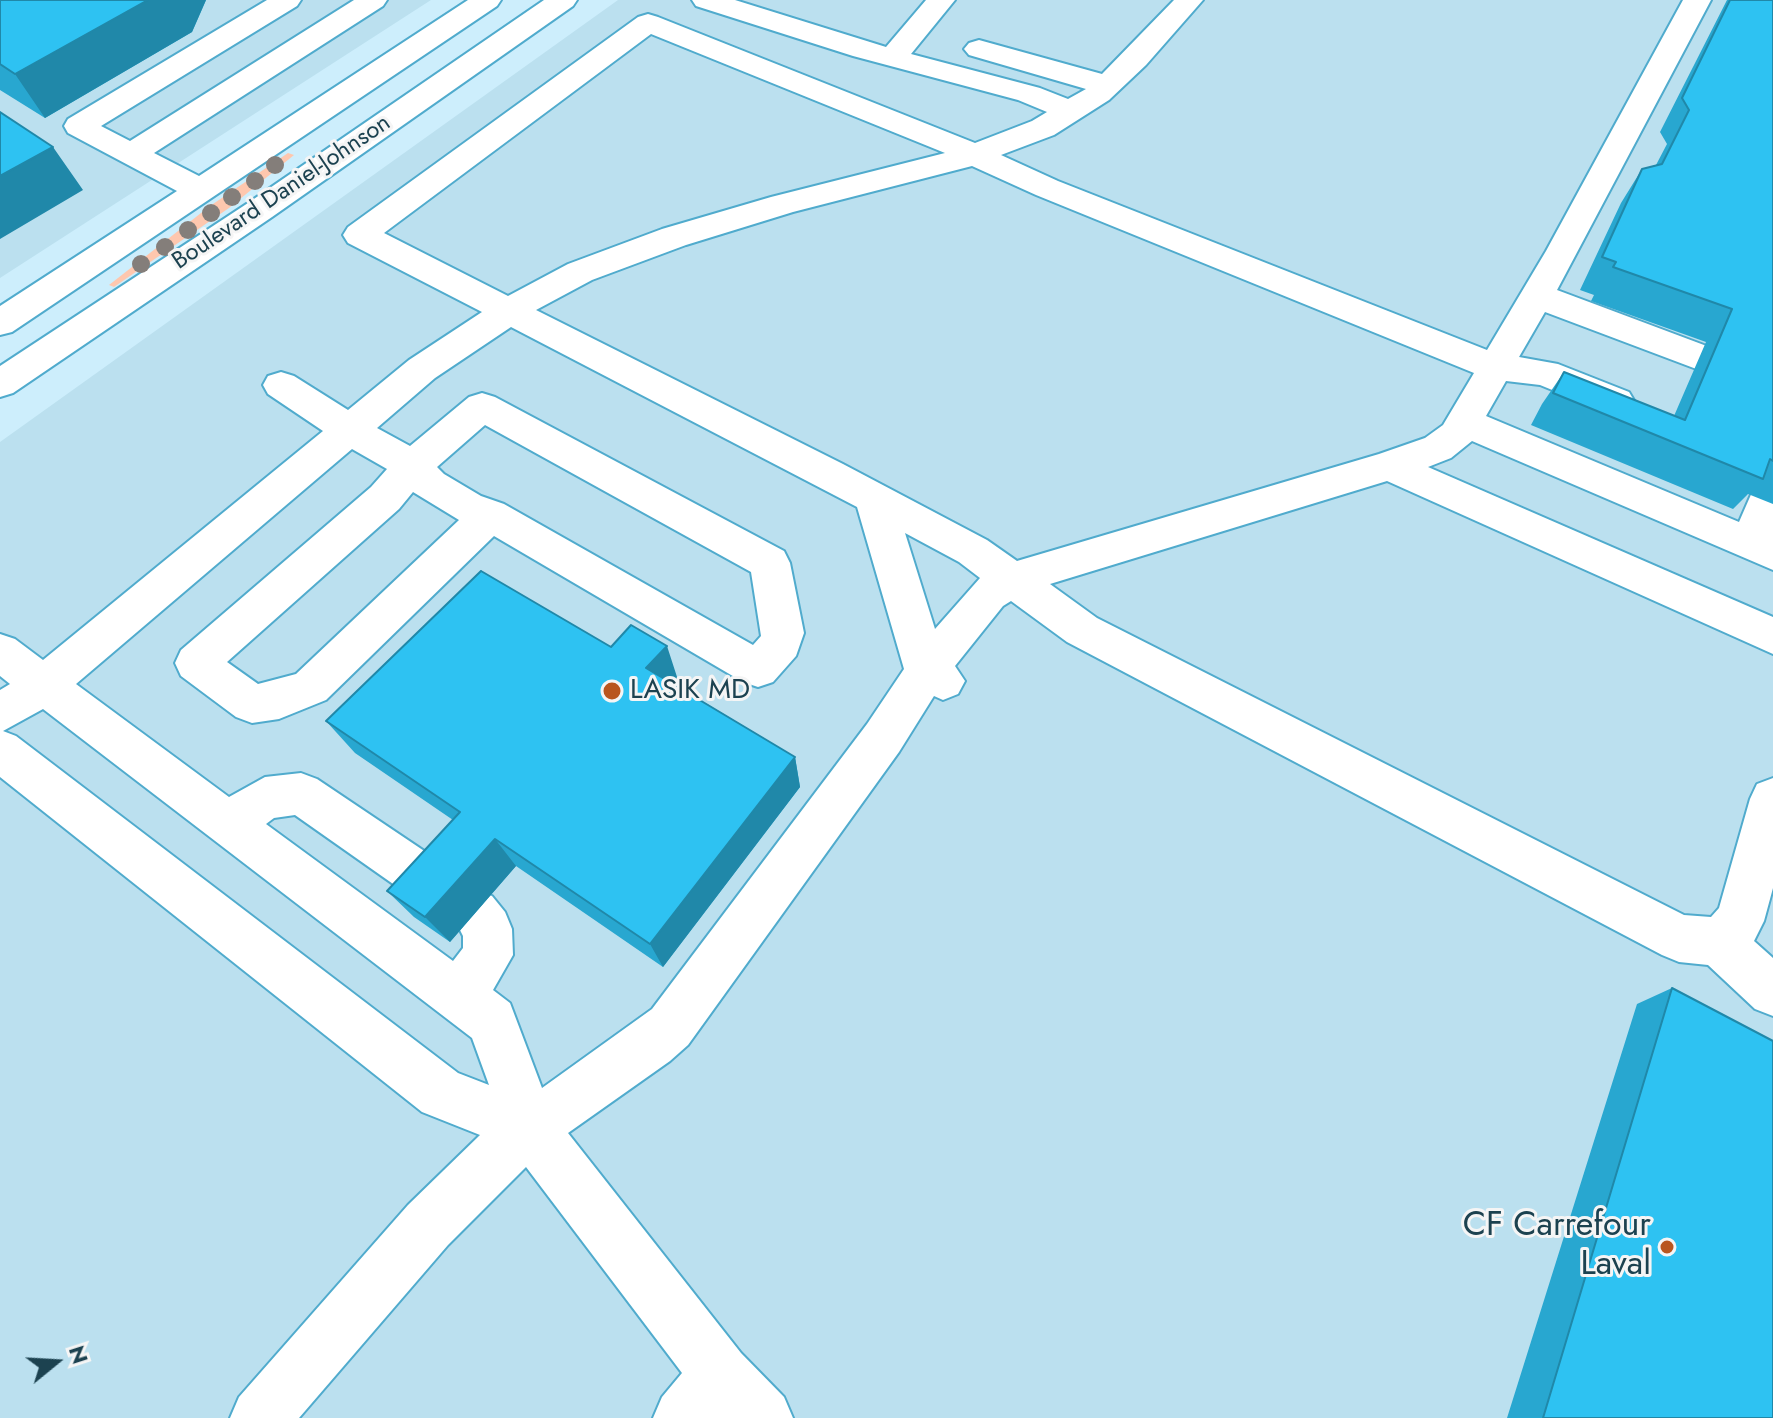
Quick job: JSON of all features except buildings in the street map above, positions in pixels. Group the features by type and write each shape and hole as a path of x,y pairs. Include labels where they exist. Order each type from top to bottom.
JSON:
{"street":[{"path":"201,190 79,126 287,0"},
{"path":"131,154 308,64 373,0"},
{"name":"Boulevard Daniel-Johnson","path":"0,323 487,0"},
{"name":"Boulevard Daniel-Johnson","path":"0,384 260,210 563,0"},
{"path":"706,0 892,58 1018,90 1073,112"},
{"path":"0,713 44,685 422,369 509,311 580,272 674,237 769,208 976,154 1043,128 1073,112 1107,86 1189,0"},
{"path":"260,1418 428,1225 490,1162 530,1128 652,1043 670,1027 883,738 939,678 977,604 1013,579 1389,466 1438,448 1456,435 1466,423 1538,296 1697,0"},
{"path":"892,58 899,29 938,1"},
{"path":"1642,413 1545,373 1495,367 1047,188 976,154 648,23 360,235 829,474 973,551 1082,630 1667,932 1692,941 1716,940 1726,936 1740,921 1773,799"},
{"path":"899,29 1068,72 1107,86"},
{"path":"236,31 357,87"},
{"path":"1538,296 1699,357"},
{"path":"281,385 348,429 413,465 430,485 467,507 490,515 758,669 781,643 783,633 770,563 482,407 413,465 385,498 196,663 252,704 279,700 311,687 490,515"},
{"path":"1466,423 1762,549 1767,501"},
{"path":"1389,466 1773,636"},
{"path":"875,501 939,678"},
{"path":"0,652 492,1021 530,1128 720,1374 763,1418"},
{"path":"0,750 432,1087 530,1128"},
{"path":"229,823 265,798 301,794 457,901 488,929 488,955 459,996"},
{"path":"1716,940 1773,958"},
{"path":"1716,940 1773,991"},
{"path":"683,1418 720,1374"}],"shaded area":[{"path":"0,0 431,0 0,278"},
{"path":"618,0 1773,0 1773,1418 0,1418 0,442"},
{"path":"288,153 294,155 229,208 114,287 109,285 210,206"}],"place":[{"name":"LASIK MD","path":"612,691"},
{"name":"CF Carrefour Laval","path":"1667,1247"}]}
